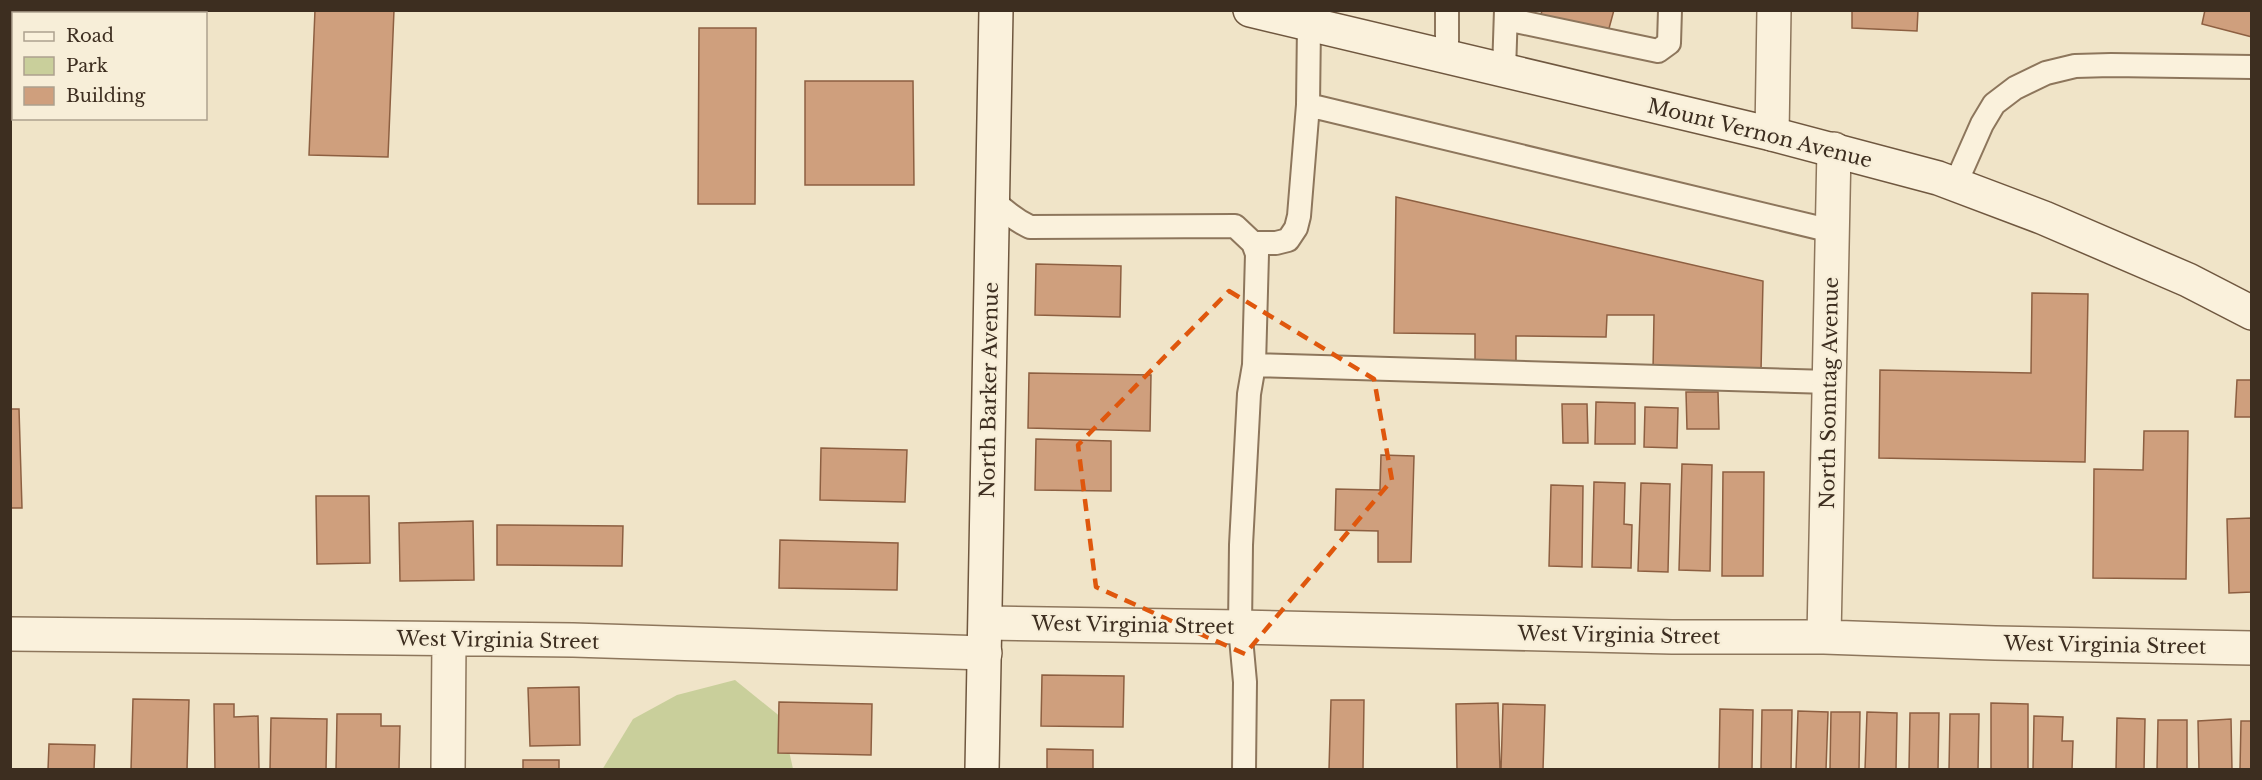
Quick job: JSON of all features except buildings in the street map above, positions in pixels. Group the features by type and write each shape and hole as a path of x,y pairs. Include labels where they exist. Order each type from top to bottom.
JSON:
{"street":[{"name":"North Barker Avenue","path":"982,770 996,10"},
{"name":"Mount Vernon Avenue","path":"1250,10 1834,149 1955,185 2044,218 2188,280 2252,313"},
{"path":"1772,134 1774,10"},
{"name":"North Sonntag Avenue","path":"1824,637 1834,149"},
{"name":"West Virginia Street","path":"10,634 449,640 985,638 1240,627 1672,637 1824,637 2252,648"},
{"path":"448,770 449,640"}],"lane":[{"path":"1447,10 1447,58"},
{"path":"1504,71 1506,15 1658,51 1669,43 1670,10"},
{"path":"1254,243 1276,243 1288,240 1296,228 1299,216 1308,105 1309,25"},
{"path":"1955,185 1982,124 1994,104 2015,88 2046,73 2075,66 2110,65 2252,68"},
{"path":"1308,105 1832,231"},
{"path":"992,199 1018,222 1030,227 1234,226 1254,243 1257,254 1254,365 1249,394 1241,534 1240,627 1245,682 1244,770"},
{"path":"1254,365 1829,382"}],"highlighted area":[{"path":"1229,291 1374,379 1392,480 1245,654 1096,587 1078,445"}],"green space":[{"path":"735,680 782,718 793,769 602,770 633,719 677,695"}]}
